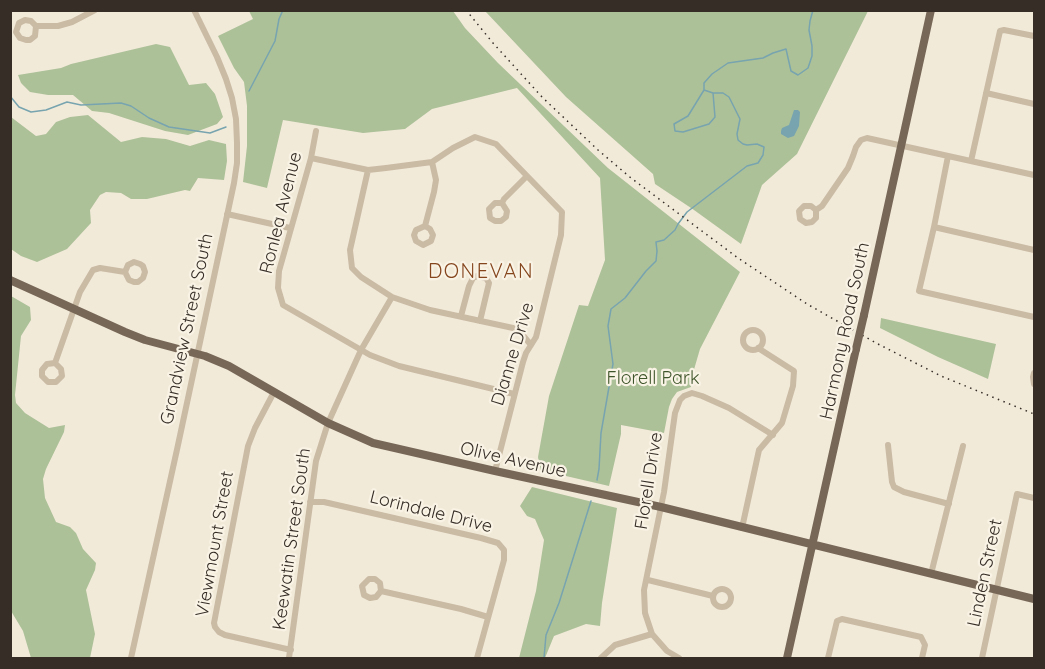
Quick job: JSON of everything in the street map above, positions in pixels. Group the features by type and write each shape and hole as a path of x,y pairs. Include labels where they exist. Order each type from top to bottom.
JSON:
{"main road":[{"name":"Harmony Road South","path":"787,658 931,10"},
{"name":"Olive Avenue","path":"10,280 125,333 229,366 328,423 383,446 661,507 1035,599"}],"street":[{"path":"36,26 58,26 72,22 95,10"},
{"name":"Grandview Street South","path":"131,658 237,163 236,119 226,80 194,10"},
{"path":"971,161 1000,31 1035,36"},
{"path":"986,93 1035,104"},
{"name":"Ronlea Avenue","path":"316,130 311,158 279,271 278,288 283,305 370,356 399,366 514,394"},
{"name":"Dianne Drive","path":"311,158 368,170 432,162 475,137 496,144 562,212 561,235 536,337 523,362 495,471"},
{"path":"816,210 822,206 838,184 848,168 856,147 861,140 867,138 1035,176"},
{"path":"948,156 919,291 1035,317"},
{"path":"425,226 436,180 432,162"},
{"path":"368,170 350,250 352,268 361,277 392,297 420,307 513,328 521,333 531,345"},
{"path":"502,203 527,176"},
{"path":"227,214 290,228"},
{"path":"934,227 1035,250"},
{"path":"55,363 80,292 93,270 100,268 125,272"},
{"path":"462,316 473,278 477,276 486,278 489,283 480,321"},
{"name":"Keewatin Street South","path":"290,658 316,461 328,423 361,350 392,297"},
{"path":"742,528 759,450 782,423 793,386 794,370 758,348"},
{"path":"1035,372 1033,377 1035,384"},
{"name":"Viewmount Street","path":"274,392 248,446 214,623 219,632 225,635 291,650"},
{"name":"Florell Drive","path":"652,634 645,613 645,590 661,507 675,413 680,400 692,393 702,396 729,408 773,435"},
{"path":"888,445 894,487 904,492 949,504"},
{"path":"932,574 963,446"},
{"name":"Linden Street","path":"982,658 1017,494 1035,498"},
{"name":"Lorindale Drive","path":"310,502 324,502 498,543 504,550 504,560 477,658"},
{"path":"648,580 713,596"},
{"path":"381,591 488,617"},
{"path":"828,658 837,621 842,619 921,637 925,645 922,658"},
{"path":"601,658 615,645 652,634 667,651 679,658"}],"green space":[{"name":"Florell Park","path":"249,11 453,11 465,28 498,63 608,168 740,272 700,349 691,387 677,392 672,399 664,433 621,425 609,486 540,470 538,457 549,396 579,305 588,306 605,260 600,178 517,88 432,109 405,129 363,133 283,120 267,188 243,182 247,146 247,106 244,82 234,68 218,36 253,19"},
{"path":"485,11 868,11 797,154 762,185 741,244 655,184 653,174 566,97"},
{"path":"156,44 170,47 189,85 206,83 215,94 223,117 217,124 188,135 165,131 109,113 92,111 73,95 30,92 21,83 18,75 61,68"},
{"path":"88,115 121,142 142,137 166,139 190,146 209,140 226,144 227,161 224,180 198,178 190,191 185,190 147,199 131,199 121,193 106,192 100,195 90,210 91,223 67,249 37,262 21,256 11,249 11,117 36,136 46,134 56,122 70,117"},
{"path":"11,296 30,307 31,320 21,336 16,403 25,413 49,428 65,425 43,479 45,498 56,522 70,527 76,533 83,549 96,563 86,590 95,634 90,658 31,658 23,631 11,611"},
{"path":"881,318 996,344 988,379 880,328"},
{"path":"532,487 617,508 600,626 586,624 554,636 545,658 519,658 536,591 544,540 535,519 527,516 520,506"}],"water":[{"path":"794,110 800,112 799,126 794,136 788,138 781,134 781,131 789,125"}],"waterway":[{"path":"249,91 275,41 283,10"},
{"path":"713,93 715,117 709,124 683,132 675,131 674,124 688,116 704,90 704,83 728,63 763,58 786,49 791,71 798,75 808,68 812,56 809,30 813,10"},
{"path":"597,480 601,433 613,364 608,326 611,309 625,298 656,261 656,242 664,240 675,230 687,212 747,166 758,163 763,155 764,147 757,144 743,144 738,140 740,119 729,97 723,93 704,90"},
{"path":"10,96 19,107 31,112 46,110 67,102 81,105 121,103 169,127 210,133 226,127"},
{"path":"544,658 546,635 559,603 591,501"}],"railway":[{"path":"466,10 542,97 598,150 631,178 738,258 807,304 876,343 941,376 1034,414"}],"district":[{"name":"DONEVAN","path":"481,272"}]}
